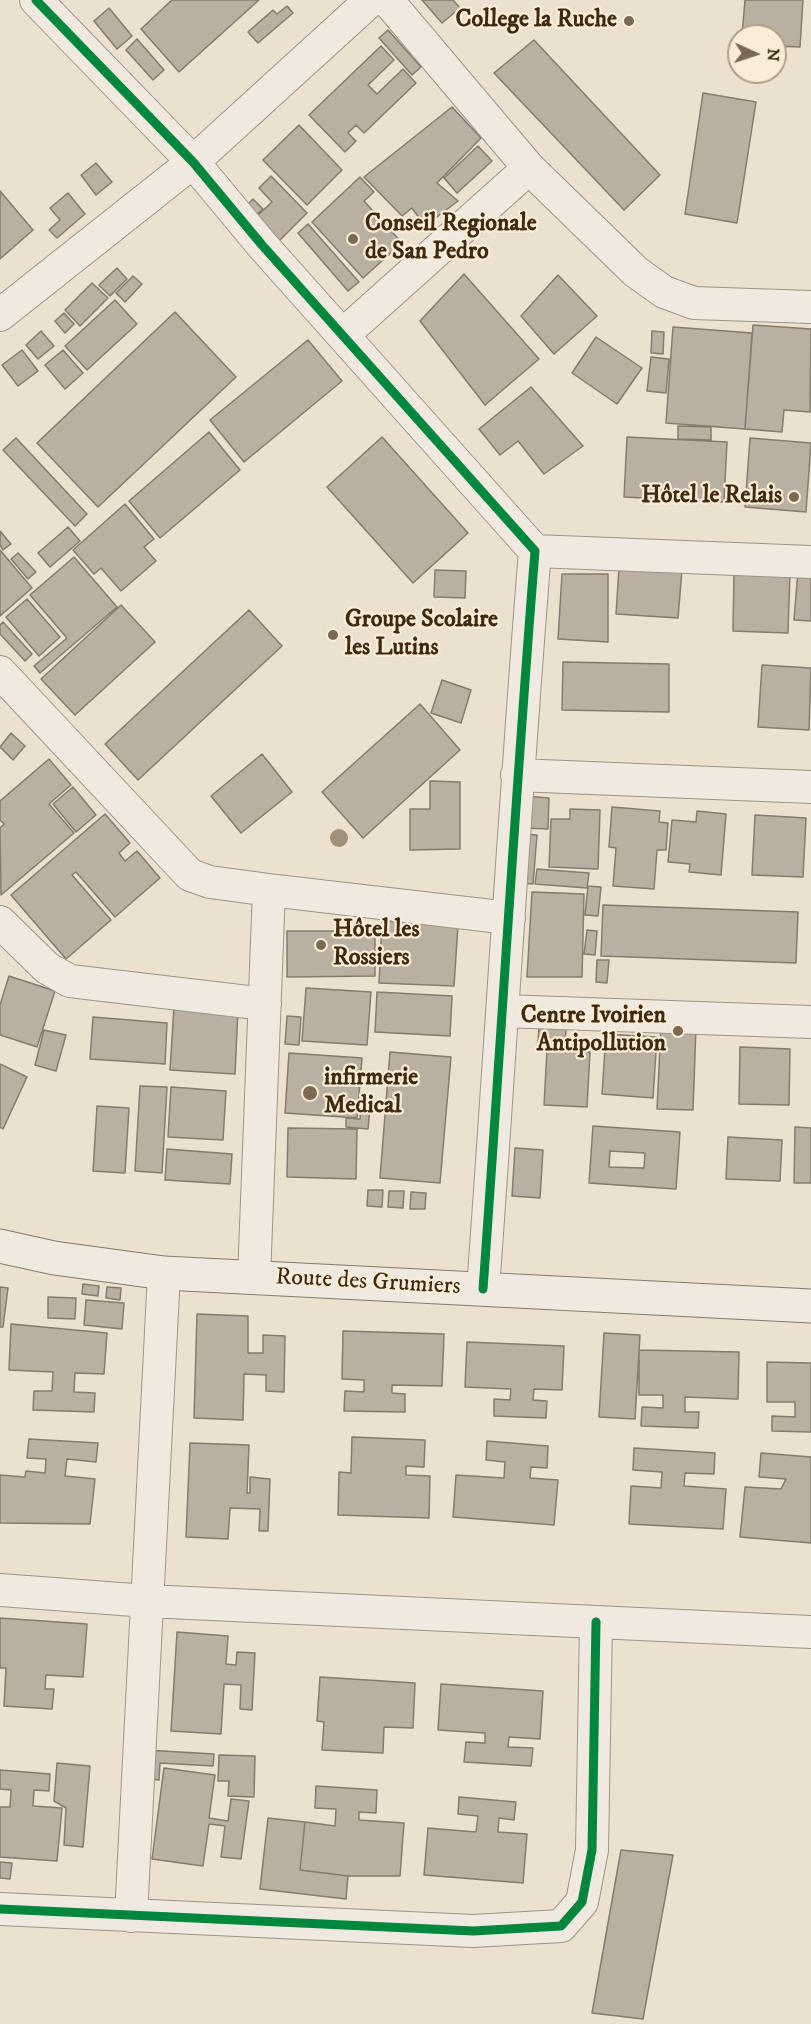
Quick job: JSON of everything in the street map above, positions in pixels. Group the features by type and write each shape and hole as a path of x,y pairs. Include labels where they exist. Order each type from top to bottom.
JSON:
{"main road":[{"name":"Route des Grumiers","path":"0,1246 54,1258 164,1273 811,1306"}],"street":[{"path":"36,0 193,162 262,245 344,334 535,551 517,775 483,1290"},
{"path":"0,315 193,162 370,0"},
{"path":"387,0 529,168 636,272 664,292 694,303 811,307"},
{"path":"344,334 529,168"},
{"path":"535,551 811,562"},
{"path":"0,672 190,875 210,882 269,890 509,918"},
{"path":"517,775 811,787"},
{"path":"254,1278 269,890"},
{"path":"0,922 47,968 70,981 265,1004"},
{"path":"503,1011 811,1022"},
{"path":"131,1916 164,1273"},
{"path":"0,1590 147,1601 811,1632"},
{"path":"0,1910 473,1931 561,1926 582,1902 592,1850 596,1622"}],"building":[{"path":"172,0 259,0 179,72 141,29"},
{"path":"422,0 453,0 460,8 442,23"},
{"path":"745,0 803,0 800,47 787,46 787,24 743,24"},
{"path":"287,6 293,13 258,43 248,32 273,10 277,14"},
{"path":"109,8 132,36 117,49 94,21"},
{"path":"388,30 421,67 412,75 379,38"},
{"path":"137,39 164,70 153,80 126,50"},
{"path":"534,40 660,175 624,210 494,73"},
{"path":"381,46 394,60 368,85 377,94 403,69 416,83 364,133 356,125 348,133 356,141 345,152 309,115"},
{"path":"703,93 756,102 737,223 685,214"},
{"path":"452,107 481,138 437,183 458,201 425,226 412,208 402,216 364,177"},
{"path":"299,125 342,170 307,205 263,160"},
{"path":"478,146 492,161 457,193 444,178"},
{"path":"96,163 112,182 96,195 81,175"},
{"path":"271,176 307,213 279,241 256,217 272,202 259,188"},
{"path":"360,177 374,192 364,201 402,243 363,278 312,222"},
{"path":"0,191 33,230 0,259"},
{"path":"68,193 85,214 57,238 49,230 60,220 50,208"},
{"path":"253,199 263,209 254,217 245,207"},
{"path":"308,224 359,282 348,291 298,233"},
{"path":"117,268 127,279 110,296 99,285"},
{"path":"464,274 539,359 485,405 420,321"},
{"path":"558,275 597,316 554,354 521,316"},
{"path":"133,276 142,284 125,302 116,293"},
{"path":"92,283 108,298 80,326 65,310"},
{"path":"115,300 137,324 87,370 65,346"},
{"path":"175,312 236,377 98,507 37,443"},
{"path":"64,313 74,324 65,333 55,321"},
{"path":"753,325 811,329 810,412 784,410 782,432 745,429"},
{"path":"673,327 752,333 745,429 666,423"},
{"path":"41,331 54,346 38,359 26,345"},
{"path":"652,331 664,332 663,354 651,353"},
{"path":"596,337 642,368 617,404 572,373"},
{"path":"308,340 342,381 244,462 210,420"},
{"path":"22,350 38,371 18,386 2,365"},
{"path":"63,350 83,373 65,389 45,365"},
{"path":"651,357 669,359 666,393 647,391"},
{"path":"531,387 583,446 544,474 518,441 500,455 479,429"},
{"path":"678,426 711,427 711,440 678,439"},
{"path":"209,432 240,470 160,538 129,501"},
{"path":"382,437 468,533 413,583 327,487"},
{"path":"627,437 727,442 724,502 624,497"},
{"path":"16,438 87,514 75,526 3,450"},
{"path":"750,438 811,443 806,512 745,507"},
{"path":"125,504 154,539 144,547 156,561 121,591 101,568 94,574 73,550"},
{"path":"68,527 80,541 50,567 38,553"},
{"path":"0,531 11,544 3,550 0,545"},
{"path":"0,550 32,588 0,616"},
{"path":"18,553 36,572 28,579 11,559"},
{"path":"74,557 117,607 40,673 34,666 67,638 30,595"},
{"path":"619,568 682,570 678,618 616,614"},
{"path":"435,570 466,571 465,598 434,597"},
{"path":"734,571 790,572 788,633 733,631"},
{"path":"798,571 811,572 811,621 794,620"},
{"path":"562,574 608,574 608,642 558,639"},
{"path":"27,599 60,637 39,656 6,617"},
{"path":"121,605 155,642 75,715 41,679"},
{"path":"249,610 282,646 138,780 105,744"},
{"path":"3,622 32,654 25,661 0,634 0,625"},
{"path":"563,662 669,664 669,712 562,710"},
{"path":"762,665 811,668 809,730 758,727"},
{"path":"442,680 471,690 461,723 431,713"},
{"path":"420,704 460,750 363,838 322,792"},
{"path":"11,733 25,746 13,760 0,747"},
{"path":"262,754 292,792 241,833 211,796"},
{"path":"49,759 71,785 49,804 74,833 1,895 0,828 4,824 0,820 0,801"},
{"path":"430,781 460,782 460,849 410,850 410,809 430,809"},
{"path":"73,787 96,815 76,832 53,804"},
{"path":"525,796 549,798 548,829 523,828"},
{"path":"612,807 660,811 659,822 668,823 666,850 657,850 654,889 613,886 616,848 609,847"},
{"path":"570,809 600,810 598,869 549,867 551,819 570,819"},
{"path":"697,811 726,814 721,875 689,872 690,864 668,862 672,820 696,822"},
{"path":"105,814 130,843 119,853 125,861 137,851 160,878 115,917 76,872 72,875 111,920 66,959 11,895"},
{"path":"755,815 806,818 803,877 752,875"},
{"path":"524,834 537,835 533,884 520,883"},
{"path":"537,869 589,873 587,888 535,884"},
{"path":"588,886 601,887 598,916 585,915"},
{"path":"532,892 584,894 582,977 527,977"},
{"path":"603,905 798,912 796,963 601,956"},
{"path":"382,921 458,925 454,986 379,983"},
{"path":"587,930 597,931 595,955 584,954"},
{"path":"287,931 375,931 375,976 287,977"},
{"path":"597,960 609,960 607,983 596,982"},
{"path":"9,976 55,991 37,1047 0,1035 0,1005"},
{"path":"306,988 371,992 367,1045 302,1041"},
{"path":"377,992 452,996 450,1036 375,1032"},
{"path":"174,1006 238,1010 235,1074 170,1070"},
{"path":"540,1014 567,1016 565,1043 538,1042"},
{"path":"287,1016 301,1017 299,1045 285,1044"},
{"path":"93,1017 167,1023 165,1064 90,1059"},
{"path":"661,1026 696,1027 693,1110 657,1109"},
{"path":"44,1030 66,1035 56,1071 35,1065"},
{"path":"606,1034 657,1037 653,1098 602,1094"},
{"path":"740,1047 790,1049 789,1105 739,1104"},
{"path":"547,1050 590,1052 587,1107 544,1105"},
{"path":"390,1052 451,1057 440,1183 380,1178"},
{"path":"289,1053 362,1058 357,1118 285,1113"},
{"path":"0,1064 27,1077 3,1129 0,1127"},
{"path":"140,1086 167,1087 162,1173 135,1171"},
{"path":"171,1087 226,1091 223,1140 168,1137"},
{"path":"362,1095 371,1096 368,1129 346,1127 346,1118 360,1119"},
{"path":"97,1106 129,1108 125,1173 93,1171"},
{"path":"593,1126 680,1132 676,1189 589,1183","holes":["610,1151 645,1153 644,1168 609,1167"]},
{"path":"795,1127 811,1128 811,1183 794,1183"},
{"path":"288,1128 357,1129 356,1179 287,1177"},
{"path":"728,1137 782,1140 780,1181 726,1179"},
{"path":"515,1148 543,1150 540,1198 512,1196"},
{"path":"167,1149 232,1154 230,1184 165,1180"},
{"path":"368,1190 383,1190 382,1207 367,1206"},
{"path":"389,1191 404,1191 403,1208 388,1207"},
{"path":"411,1192 426,1193 425,1209 410,1209"},
{"path":"83,1284 99,1286 98,1296 82,1294"},
{"path":"0,1287 8,1288 3,1327 0,1327"},
{"path":"107,1287 121,1288 120,1300 106,1298"},
{"path":"48,1297 76,1298 75,1319 48,1318"},
{"path":"86,1300 124,1303 122,1329 84,1325"},
{"path":"197,1314 248,1316 248,1353 263,1353 263,1335 285,1336 284,1392 266,1391 266,1375 244,1374 243,1420 194,1418"},
{"path":"11,1324 107,1333 104,1374 75,1373 74,1392 95,1393 94,1412 33,1410 34,1391 52,1391 53,1372 9,1370"},
{"path":"343,1331 444,1334 442,1386 392,1385 392,1393 405,1394 405,1412 344,1411 345,1391 364,1392 364,1380 342,1379"},
{"path":"604,1333 640,1335 635,1419 599,1417"},
{"path":"467,1342 564,1346 562,1390 534,1389 533,1400 547,1401 546,1418 494,1416 494,1399 510,1400 511,1389 465,1387"},
{"path":"639,1350 739,1352 738,1399 685,1397 685,1412 699,1412 698,1428 641,1426 642,1407 663,1408 663,1395 639,1395"},
{"path":"767,1362 811,1363 811,1432 772,1431 772,1416 795,1417 795,1402 767,1402"},
{"path":"352,1437 425,1440 424,1467 406,1466 406,1475 430,1476 429,1518 338,1515 339,1472 351,1473"},
{"path":"29,1439 98,1443 96,1462 67,1459 65,1476 95,1479 90,1524 0,1523 0,1475 25,1477 26,1471 45,1473 46,1459 27,1458"},
{"path":"487,1441 548,1446 547,1468 531,1467 530,1478 558,1480 554,1525 453,1517 456,1475 504,1478 505,1462 486,1460"},
{"path":"190,1443 249,1445 247,1493 250,1493 250,1477 270,1479 268,1531 259,1531 260,1509 230,1508 228,1539 186,1537"},
{"path":"634,1448 715,1453 714,1474 685,1473 684,1486 726,1489 723,1529 629,1524 631,1486 661,1488 662,1472 633,1470"},
{"path":"761,1453 811,1457 811,1543 740,1537 745,1487 781,1489 786,1479 759,1477"},
{"path":"0,1618 87,1624 83,1677 46,1675 45,1689 54,1689 52,1709 4,1706 6,1668 0,1668"},
{"path":"177,1632 228,1636 226,1664 236,1665 237,1652 255,1653 252,1710 240,1709 241,1685 224,1684 221,1734 171,1731"},
{"path":"320,1677 415,1683 413,1728 384,1727 383,1753 322,1750 324,1722 317,1721"},
{"path":"441,1684 543,1691 540,1739 509,1737 508,1747 533,1748 531,1766 464,1762 466,1742 485,1743 485,1733 438,1730"},
{"path":"145,1750 214,1754 213,1766 160,1763 159,1780 143,1778"},
{"path":"219,1755 255,1756 254,1797 228,1796 229,1781 218,1781"},
{"path":"57,1763 90,1766 83,1847 64,1845 66,1808 54,1801"},
{"path":"164,1768 215,1775 209,1818 228,1821 231,1799 249,1801 241,1859 221,1857 225,1826 209,1824 203,1866 152,1859"},
{"path":"0,1770 50,1774 49,1791 34,1790 33,1806 62,1808 57,1861 0,1857 0,1807 10,1807 11,1790 0,1789"},
{"path":"316,1786 377,1790 376,1813 359,1812 359,1820 404,1823 400,1876 348,1876 300,1870 305,1822 335,1826 336,1809 315,1808"},
{"path":"459,1797 516,1802 514,1820 499,1818 498,1832 527,1834 523,1883 424,1875 428,1828 476,1832 478,1816 458,1814"},
{"path":"268,1818 305,1822 300,1870 348,1876 346,1899 260,1889"},
{"path":"621,1850 673,1855 643,2019 592,2013"},
{"path":"0,1862 12,1863 10,1879 0,1878"}],"cycle path":[{"path":"36,0 193,162 262,245 535,551 483,1289"},
{"path":"0,1909 473,1931 561,1926 582,1902 592,1850 596,1622"}],"place":[{"name":"College la Ruche","path":"629,21"},
{"name":"Conseil Regionale de San Pedro","path":"353,239"},
{"name":"Hôtel le Relais","path":"794,497"},
{"name":"Groupe Scolaire les Lutins","path":"333,635"},
{"name":"Hôtel les Rossiers","path":"321,945"},
{"name":"Centre Ivoirien Antipollution","path":"678,1031"},
{"name":"infirmerie Medical","path":"310,1093"}]}
